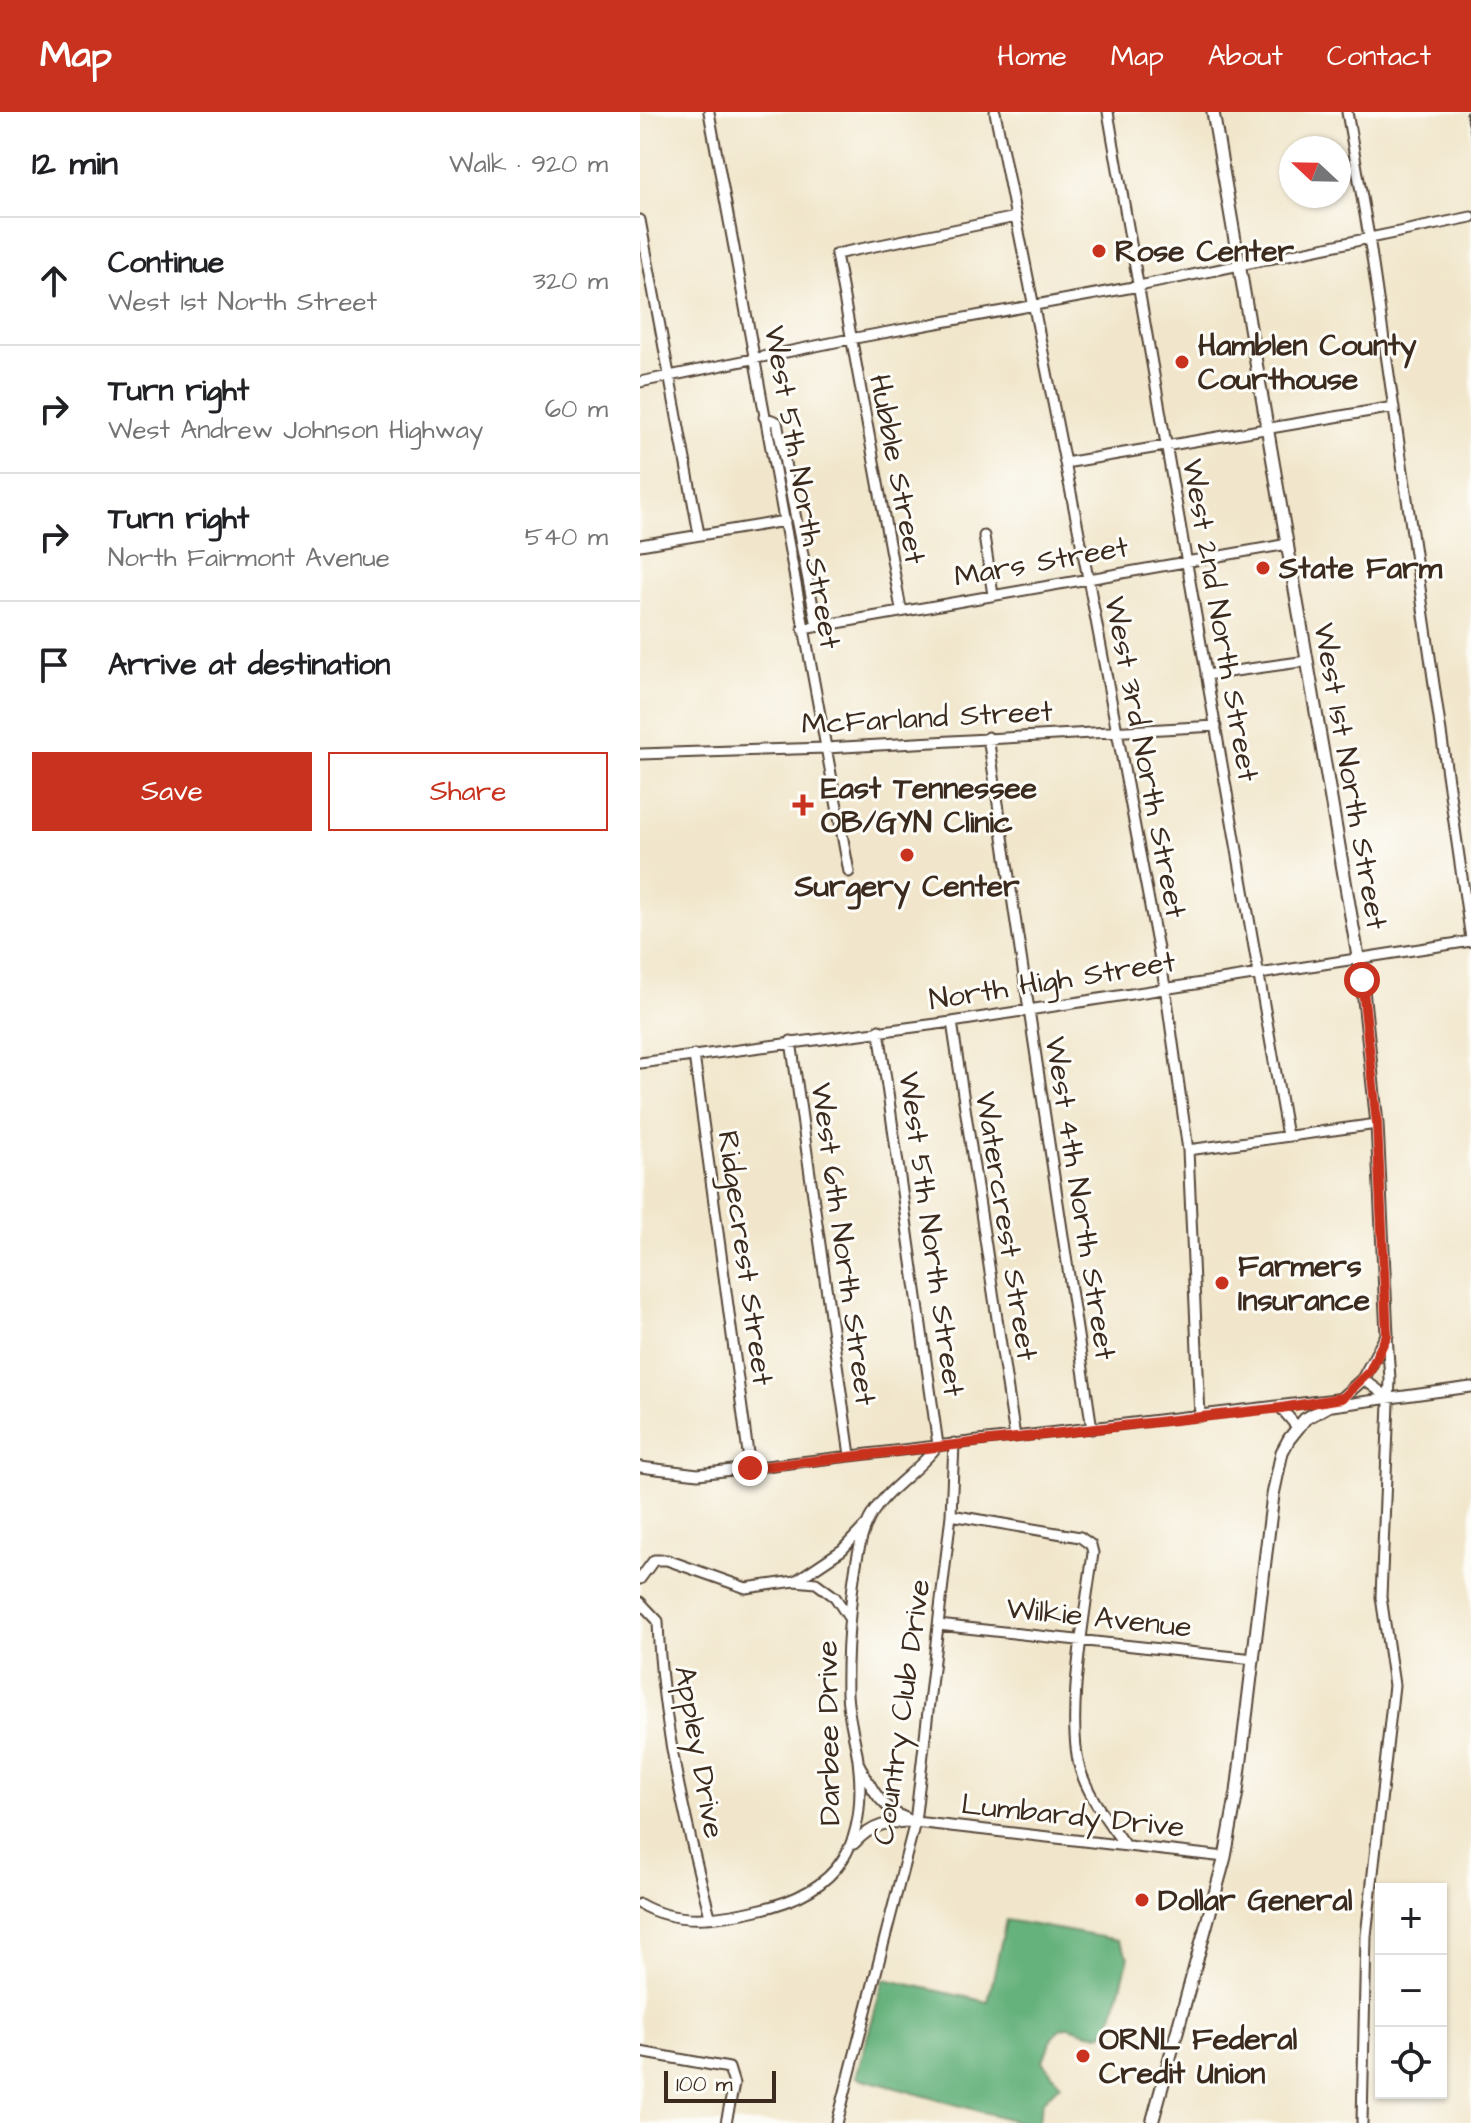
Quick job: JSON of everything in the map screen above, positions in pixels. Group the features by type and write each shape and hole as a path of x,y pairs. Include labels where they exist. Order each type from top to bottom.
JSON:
{"main road":[{"name":"West 1st North Street","path":"1213,112 1357,956 1377,1124 1387,1335"},
{"path":"1152,2123 1225,1857 1254,1659 1276,1475 1282,1452 1297,1427 1323,1407 1342,1398 1363,1379 1387,1335"}],"street":[{"name":"West 5th North Street","path":"709,112 849,872"},
{"name":"West 3rd North Street","path":"995,112 1165,986 1188,1150 1200,1416"},
{"name":"West 2nd North Street","path":"1108,112 1185,560 1261,972 1287,1136"},
{"path":"1347,112 1369,237 1471,940"},
{"name":"Hubble Street","path":"901,609 836,254 1016,217"},
{"path":"640,382 756,357 1139,286 1471,217"},
{"path":"640,220 699,534"},
{"path":"1065,463 1394,407"},
{"path":"764,417 777,422 817,626"},
{"path":"640,545 785,521"},
{"path":"984,536 993,595"},
{"name":"Mars Street","path":"803,629 901,609 1288,544"},
{"path":"1206,675 1307,661"},
{"name":"McFarland Street","path":"640,754 826,748 1216,726"},
{"name":"West 4th North Street","path":"988,737 1092,1429"},
{"name":"North High Street","path":"640,1063 952,1022 1471,940"},
{"name":"Watercrest Street","path":"952,1022 1015,1437"},
{"name":"West 5th North Street","path":"879,1030 938,1445"},
{"name":"West 6th North Street","path":"791,1041 850,1455"},
{"name":"Ridgecrest Street","path":"694,1055 750,1468"},
{"path":"1188,1150 1377,1124"},
{"name":"West 1st North Street","path":"1362,2123 1367,1922 1394,1685 1381,1597 1388,1397 1387,1335"},
{"path":"1363,1379 1388,1397"},
{"path":"1323,1407 1471,1387"},
{"path":"640,1457 640,1467 698,1474 1281,1408 1342,1398"},
{"path":"1281,1408 1297,1427"},
{"name":"Country Club Drive","path":"837,2123 915,1822 951,1515 954,1443"},
{"name":"Darbee Drive","path":"795,1581 842,1550 866,1525 891,1489 929,1458 938,1445"},
{"path":"951,1515 1080,1537 1091,1545 1093,1553 1075,1726 1081,1773 1102,1814 1124,1844"},
{"name":"Darbee Drive","path":"640,1904 677,1919 778,1906 807,1895 844,1863 854,1844 859,1803 858,1761 847,1695 849,1618 866,1525"},
{"name":"Darbee Drive","path":"640,1579 654,1560 667,1560 746,1588 795,1581 816,1583 835,1597 849,1618"},
{"name":"Appley Drive","path":"640,1602 658,1621 662,1679 692,1850 710,1916"},
{"name":"Wilkie Avenue","path":"938,1625 1083,1638 1254,1659"},
{"path":"858,1761 879,1801 893,1813 915,1822"},
{"path":"854,1844 868,1829 884,1822 915,1822"},
{"name":"Lumbardy Drive","path":"915,1822 1225,1857"},
{"path":"640,2052 729,2068 734,2084 726,2123"}],"green space":[{"path":"1006,1920 1118,1940 1129,1957 1113,2016 1104,2033 1092,2034 1062,2028 1050,2043 1043,2061 1060,2084 1043,2101 1038,2123 1023,2123 856,2077 884,1979 988,2002"}],"railway":[{"path":"1466,112 1471,135"}],"place":[{"name":"Rose Center","path":"1099,251"},
{"name":"Hamblen County Courthouse","path":"1182,362"},
{"name":"State Farm","path":"1263,568"},
{"name":"East Tennessee OB/GYN Clinic","path":"803,805"},
{"name":"Surgery Center","path":"907,855"},
{"name":"Farmers Insurance","path":"1222,1283"},
{"name":"Dollar General","path":"1142,1900"},
{"name":"ORNL Federal Credit Union","path":"1083,2056"}],"route":[{"path":"750,1468 1281,1408 1342,1398 1370,1371 1387,1335 1377,1124 1362,980"}]}
